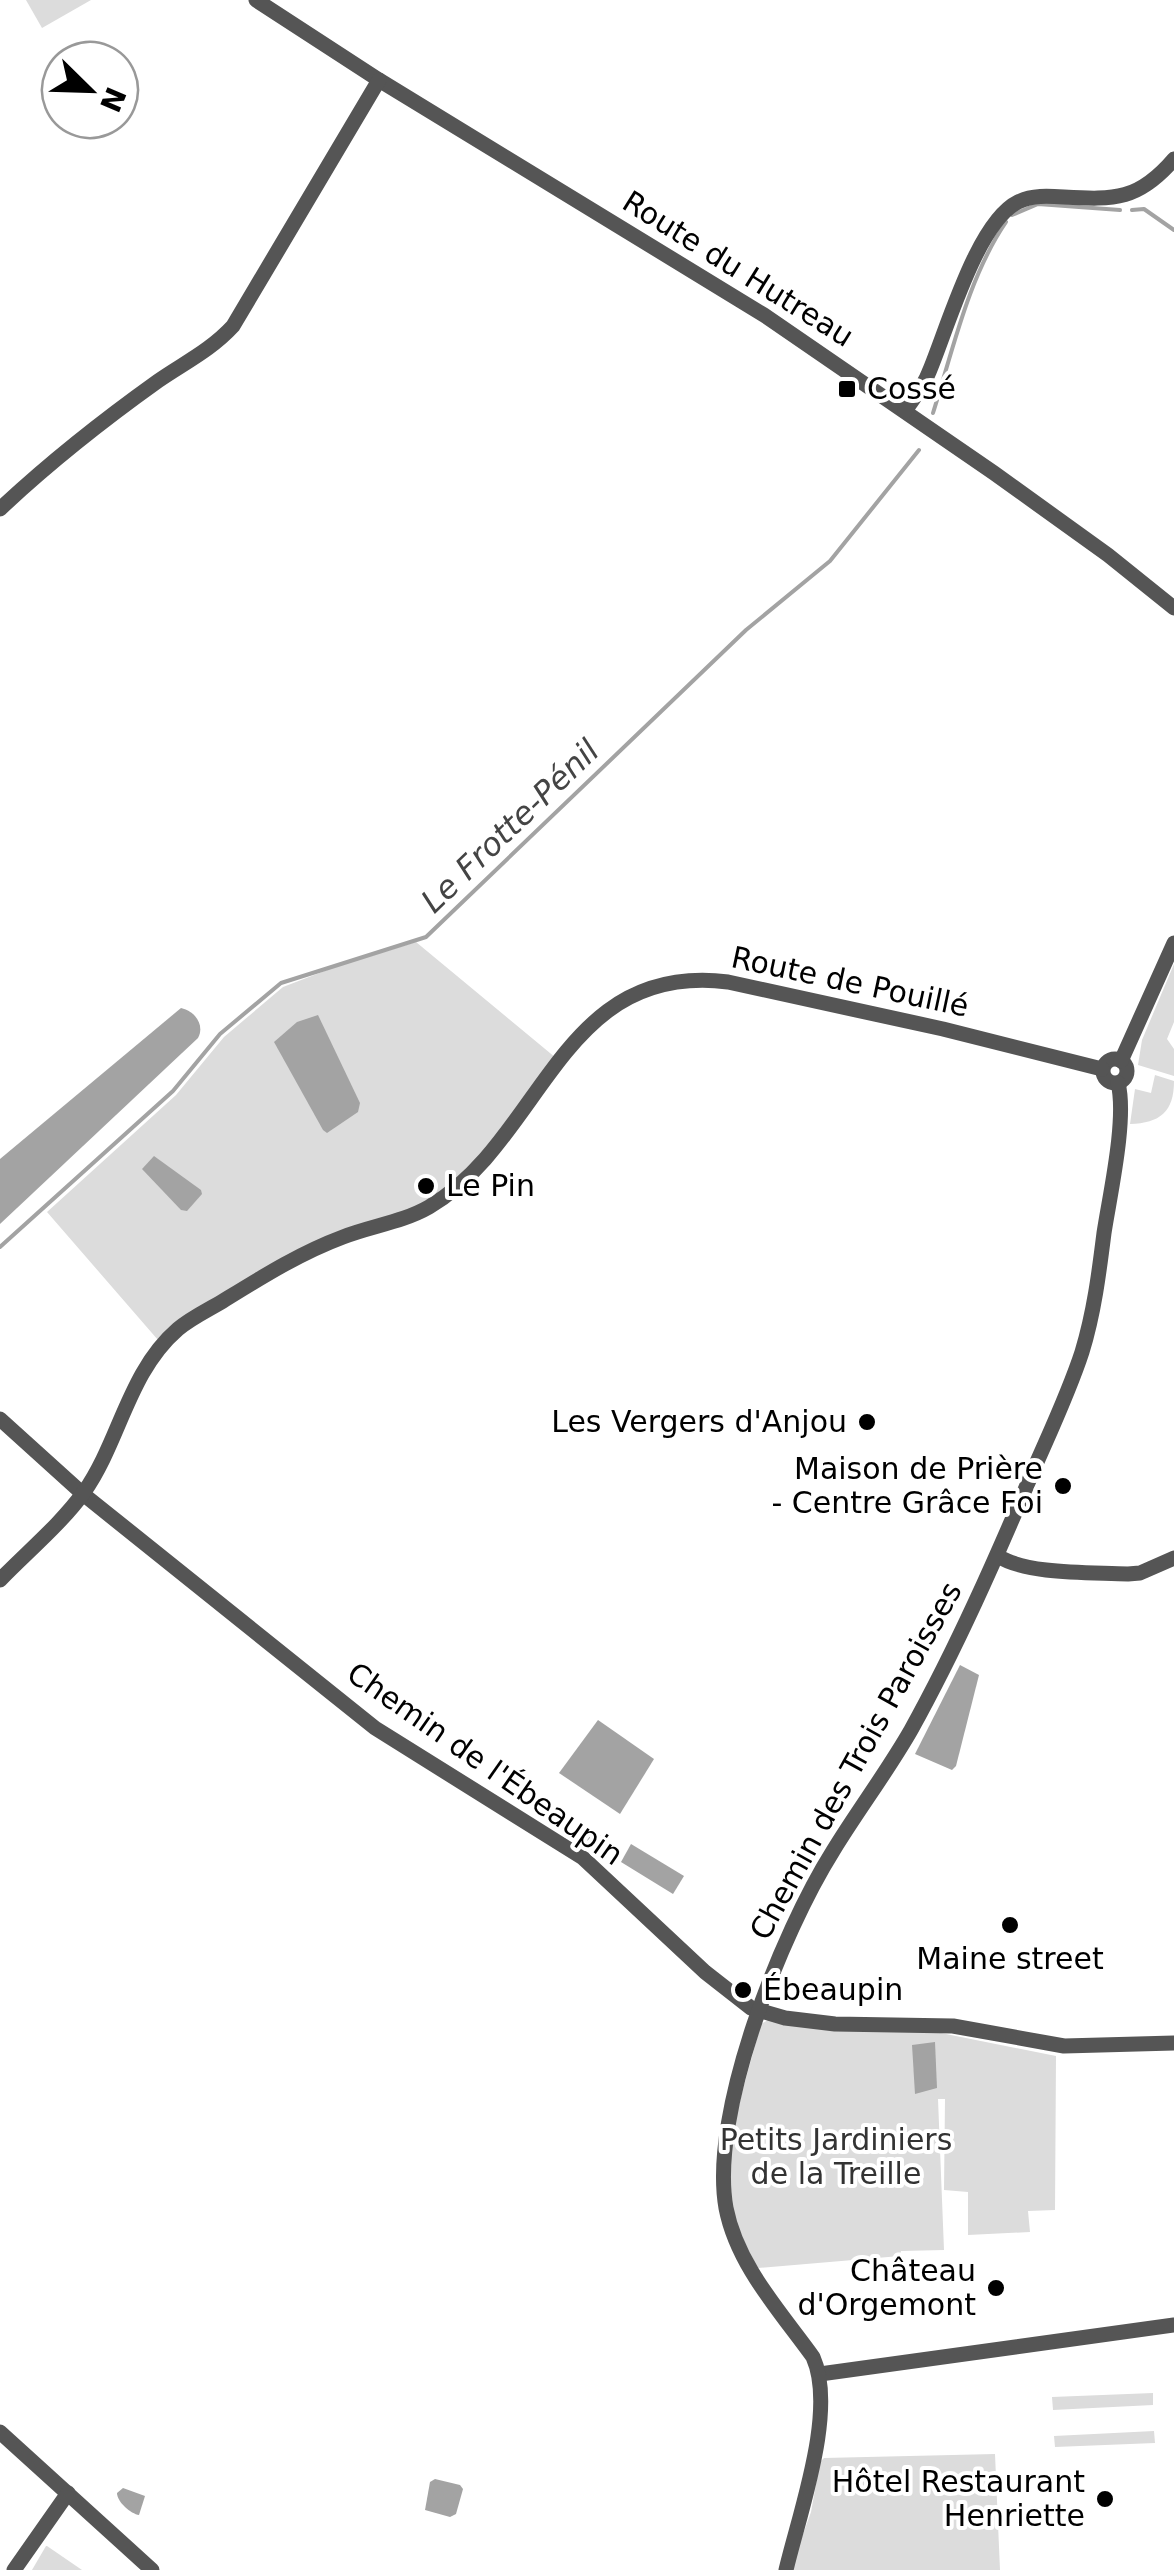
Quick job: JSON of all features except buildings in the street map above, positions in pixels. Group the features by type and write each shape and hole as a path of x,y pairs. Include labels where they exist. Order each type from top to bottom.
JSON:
{"street":[{"name":"Route du Hutreau","path":"256,0 750,306 1108,555 1174,608"},
{"path":"0,509 44,467 217,343 233,326 380,80"},
{"path":"905,412 928,377 963,282 1002,213 1031,198 1094,199 1135,194 1159,177 1174,159"},
{"path":"1108,555 1123,560 1174,595"},
{"path":"1122,1061 1174,943"},
{"name":"Route de Pouillé","path":"0,1580 82,1494 139,1378 179,1328 308,1251 416,1213 450,1192 491,1149 582,1034 606,1009 627,997 672,982 699,978 728,982 943,1028 1102,1069"},
{"path":"1110,1060 1122,1061 1127,1071 1118,1083 1106,1080 1102,1069 1110,1060"},
{"name":"Chemin des Trois Paroisses","path":"820,2374 813,2357 743,2256 727,2210 725,2161 731,2117 757,2010 808,1895 911,1729 998,1556 1081,1354 1095,1300 1116,1154 1118,1083"},
{"name":"Chemin de l'Ébeaupin","path":"0,1419 82,1494 376,1728 583,1858 705,1972 757,2010"},
{"path":"998,1556 1009,1562 1046,1568 1128,1574 1174,1558"},
{"path":"757,2010 835,2024 953,2026 1064,2046 1174,2043"},
{"path":"786,2570 812,2466 820,2374 1174,2326"},
{"path":"0,2432 152,2570"},
{"path":"14,2570 68,2493"}],"green space":[{"path":"26,0 91,0 42,28"},
{"path":"416,942 556,1058 468,1169 432,1199 400,1214 349,1229 158,1340 47,1212 176,1095 224,1037 283,987"},
{"path":"1174,964 1174,1022 1167,1039 1174,1049 1174,1076 1138,1065 1142,1040"},
{"path":"1155,1075 1174,1081 1168,1108 1150,1121 1130,1124 1135,1089 1151,1093"},
{"name":"Petits Jardiniers de la Treille","path":"768,2020 941,2033 1056,2056 1055,2210 1028,2211 1030,2232 968,2235 968,2192 944,2190 945,2099 938,2099 944,2250 901,2251 900,2256 758,2268 733,2211 729,2182 737,2113 761,2024"},
{"path":"1153,2393 1153,2405 1053,2410 1052,2397"},
{"path":"1154,2431 1155,2443 1055,2447 1054,2436"},
{"path":"995,2454 1000,2570 790,2570 811,2512 824,2458"},
{"path":"47,2546 82,2570 32,2570"}],"shaded area":[{"path":"181,1008 197,1019 198,1038 0,1224 0,1159"},
{"path":"318,1015 360,1103 358,1112 327,1133 274,1042 297,1022"},
{"path":"154,1156 201,1190 202,1194 187,1211 181,1210 142,1169"},
{"path":"960,1665 979,1675 952,1770 915,1754"},
{"path":"598,1720 654,1759 620,1814 559,1773"},
{"path":"591,1827 613,1847 604,1860 577,1834"},
{"path":"631,1844 684,1876 673,1894 621,1862"},
{"path":"935,2042 937,2088 915,2094 912,2045"},
{"path":"435,2479 463,2489 456,2514 450,2517 425,2510 430,2482"},
{"path":"123,2488 145,2496 139,2515 119,2500 117,2493"}],"waterway":[{"name":"Le Frotte-Pénil","path":"1012,215 1038,204 1120,210"},
{"name":"Le Frotte-Pénil","path":"1132,210 1144,209 1174,230"},
{"name":"Le Frotte-Pénil","path":"933,413 971,290 1006,222"},
{"name":"Le Frotte-Pénil","path":"0,1247 173,1091 220,1034 281,983 426,937 746,630 830,561 919,450"}],"place":[{"name":"Cossé","path":"847,389"},
{"name":"Le Pin","path":"426,1186"},
{"name":"Les Vergers d'Anjou","path":"867,1422"},
{"name":"Maison de Prière - Centre Grâce Foi","path":"1063,1486"},
{"name":"Maine street","path":"1010,1925"},
{"name":"Ébeaupin","path":"743,1990"},
{"name":"Château d'Orgemont","path":"996,2288"},
{"name":"Hôtel Restaurant Henriette","path":"1105,2499"}]}
